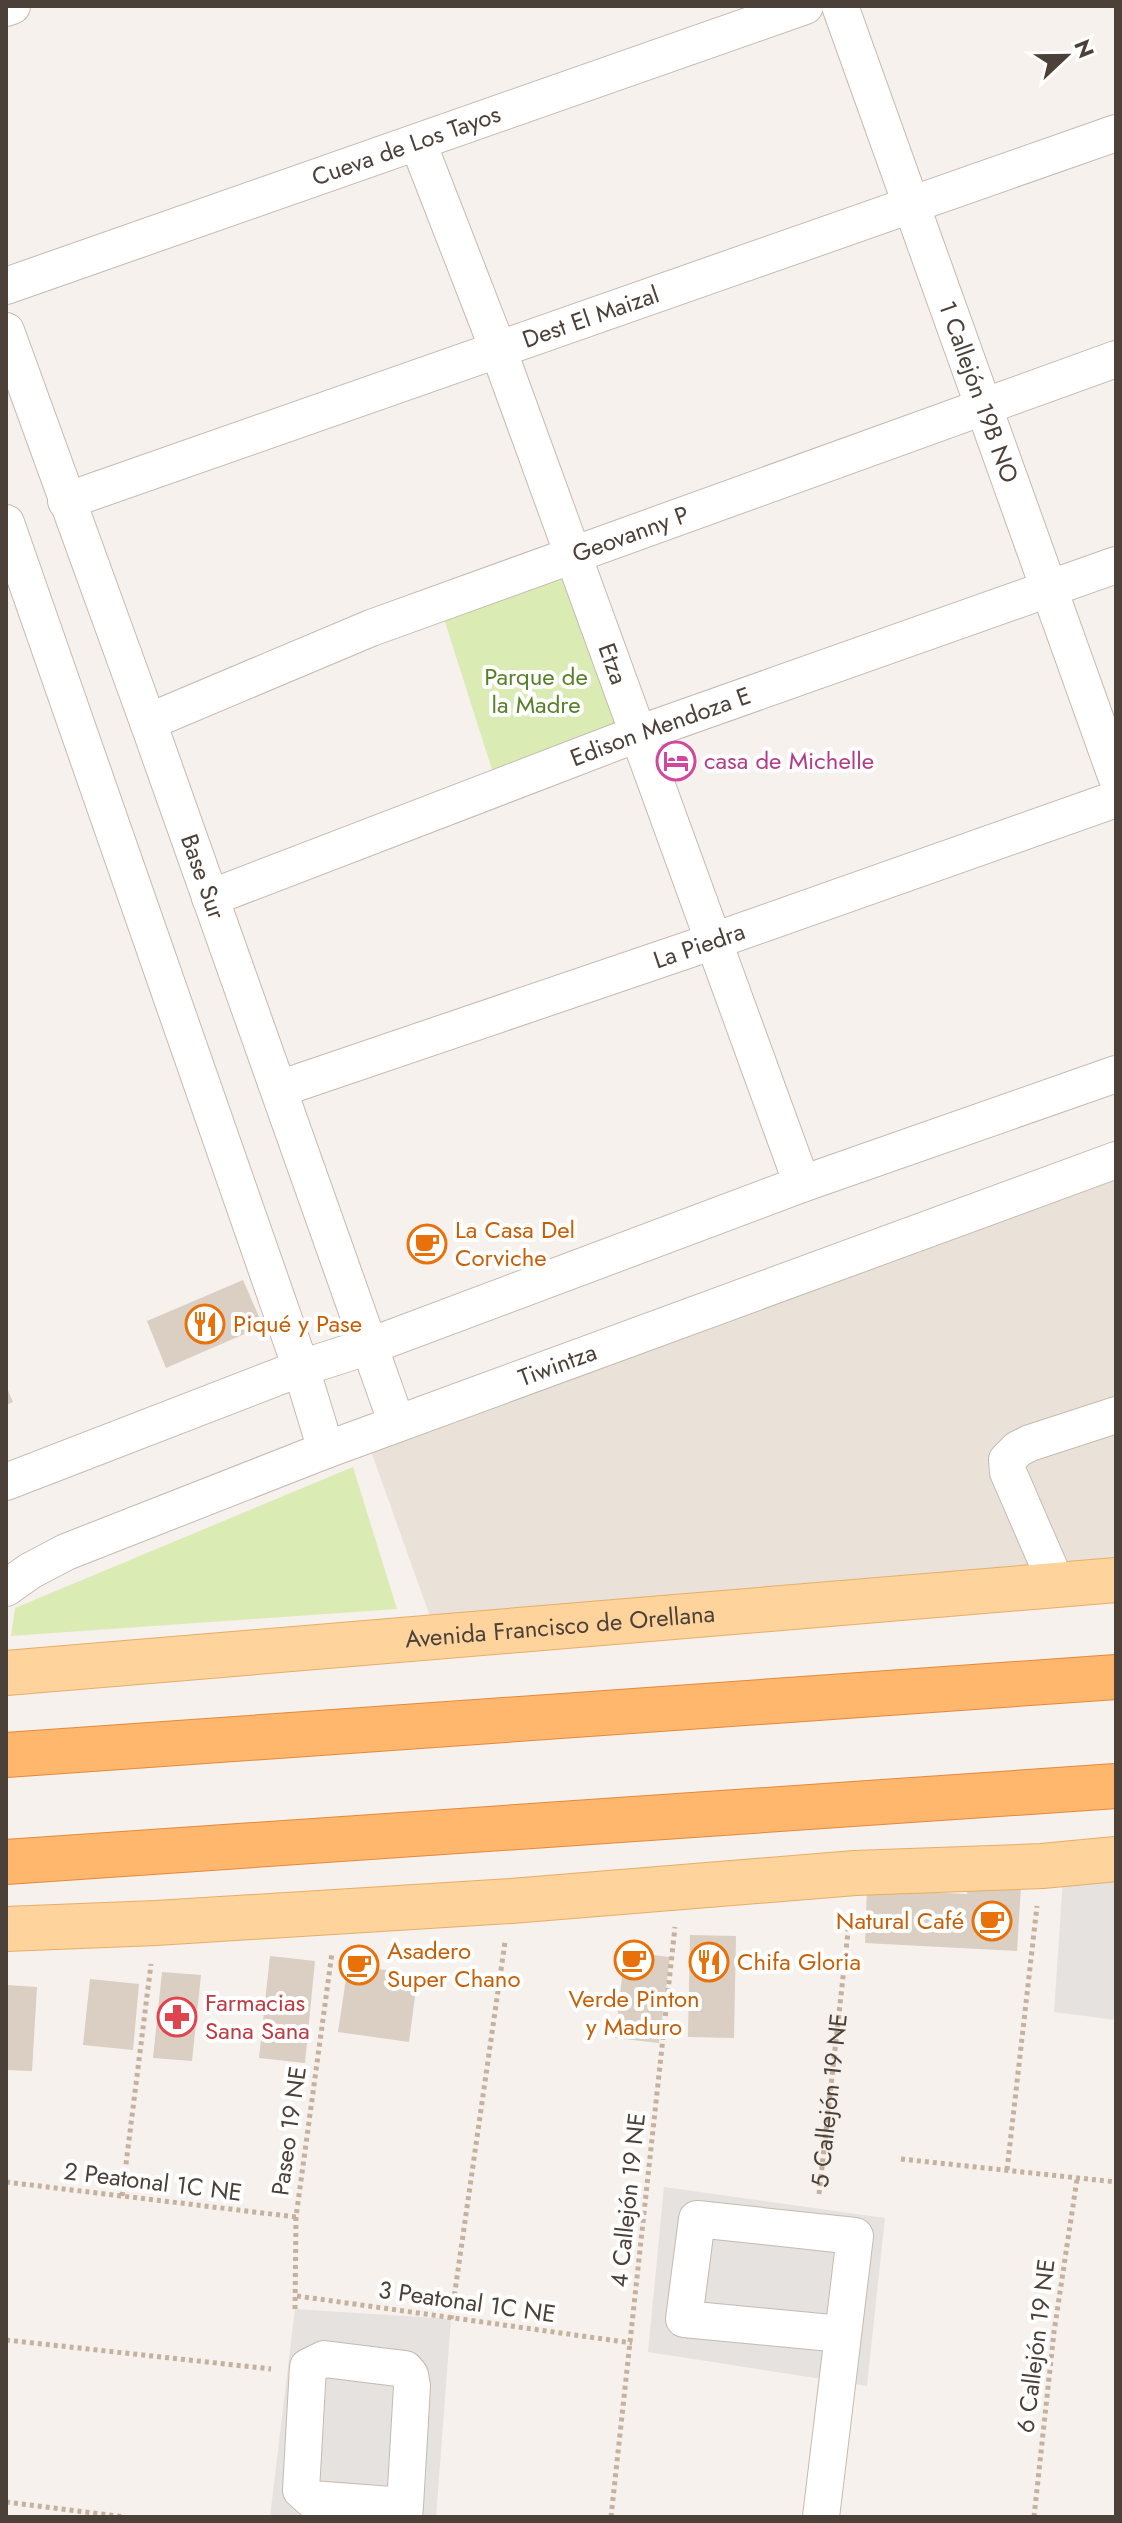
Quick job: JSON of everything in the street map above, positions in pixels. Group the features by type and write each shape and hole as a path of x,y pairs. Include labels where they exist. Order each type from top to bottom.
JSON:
{"highway":[{"path":"6,1755 1116,1677"},
{"path":"6,1862 1116,1786"}],"main road":[{"name":"Avenida Francisco de Orellana","path":"6,1673 1116,1580"},
{"path":"6,1929 511,1901 855,1873 1042,1866 1116,1859"}],"street":[{"path":"6,8 12,6"},
{"name":"Cueva de Los Tayos","path":"6,286 805,6"},
{"name":"1 Callejón 19B NO","path":"840,6 1116,776"},
{"name":"Dest El Maizal","path":"66,501 1116,133"},
{"name":"Etza","path":"418,143 498,349 802,1184"},
{"name":"Base Sur","path":"6,331 397,1424"},
{"name":"Geovanny P","path":"148,722 371,628 1116,359"},
{"path":"6,523 301,1368 326,1450"},
{"name":"Edison Mendoza E","path":"210,898 638,734 1116,565"},
{"name":"La Piedra","path":"279,1089 714,941 1116,799"},
{"path":"6,1482 301,1368 370,1346 802,1184 1116,1074"},
{"name":"Tiwintza","path":"6,1588 66,1552 326,1450 1116,1160"},
{"path":"1057,1585 1008,1472 1007,1460 1030,1443 1116,1415"},
{"path":"821,2517 855,2236 697,2219 684,2319 842,2334"},
{"path":"324,2359 405,2369 410,2375 412,2386 404,2511 311,2499 301,2490 308,2367 316,2361 324,2359"}],"path":[{"path":"1007,2170 1042,1866"},
{"name":"5 Callejón 19 NE","path":"815,2232 855,1873"},
{"name":"4 Callejón 19 NE","path":"611,2517 679,1887"},
{"path":"451,2319 511,1901"},
{"name":"Paseo 19 NE","path":"295,2309 296,2217 338,1911"},
{"path":"122,2196 156,1923"},
{"path":"901,2159 1116,2182"},
{"name":"6 Callejón 19 NE","path":"1034,2517 1054,2332 1077,2179"},
{"name":"2 Peatonal 1C NE","path":"6,2182 296,2217"},
{"name":"3 Peatonal 1C NE","path":"297,2296 632,2343"},
{"path":"6,2340 272,2369"},
{"path":"6,2502 125,2517"}],"shaded area":[{"path":"1116,1164 1116,1586 437,1636 368,1443"},
{"path":"1116,1874 1116,2020 1054,2012 1063,1879"},
{"path":"664,2187 885,2218 867,2386 648,2352"},
{"path":"295,2309 451,2319 436,2517 270,2517"}],"green space":[{"name":"Parque de la Madre","path":"561,566 624,739 495,779 439,603"},
{"path":"353,1467 397,1609 11,1636 15,1608"}],"building":[{"name":"Piqué y Pase","path":"243,1280 263,1326 166,1368 147,1321"},
{"path":"6,1386 13,1402 6,1405"},
{"path":"969,1882 1021,1886 1017,1951 865,1943 867,1889 967,1894"},
{"path":"690,1935 736,1936 734,2038 688,2037"},
{"path":"625,1952 670,1957 659,2043 615,2038"},
{"path":"270,1956 315,1961 305,2063 259,2058"},
{"path":"349,1959 379,1963 378,1969 418,1974 409,2042 338,2032"},
{"name":"Farmacias Sana Sana","path":"162,1972 201,1975 192,2061 153,2058"},
{"path":"90,1979 139,1984 133,2050 83,2045"},
{"path":"6,1985 37,1987 32,2071 6,2070"}],"place":[{"name":"casa de Michelle","path":"676,761"},
{"name":"La Casa Del Corviche","path":"427,1244"},
{"name":"Piqué y Pase","path":"205,1324"},
{"name":"Natural Café","path":"992,1921"},
{"name":"Verde Pinton y Maduro","path":"634,1960"},
{"name":"Chifa Gloria","path":"709,1962"},
{"name":"Asadero Super Chano","path":"359,1965"},
{"name":"Farmacias Sana Sana","path":"177,2017"}]}
